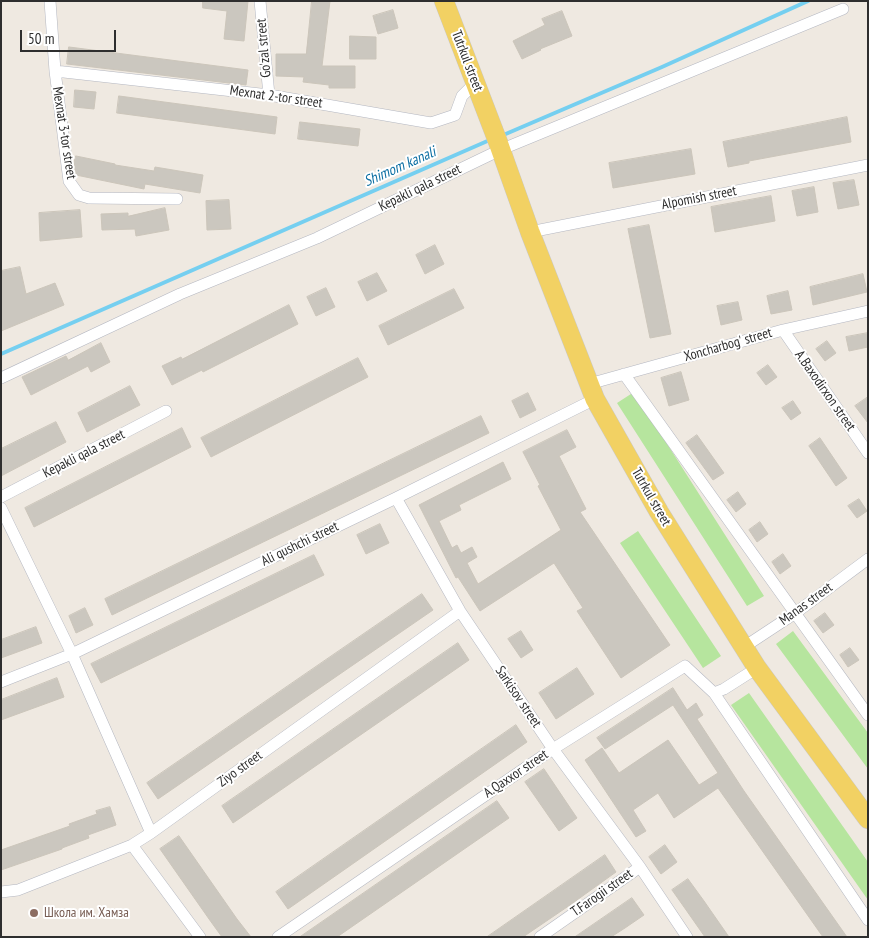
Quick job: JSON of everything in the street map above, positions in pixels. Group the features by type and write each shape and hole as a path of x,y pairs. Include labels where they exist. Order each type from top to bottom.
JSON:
{"main road":[{"name":"Tutrkul street","path":"444,1 530,232 592,391 659,512 757,668 868,818"}],"street":[{"name":"Mexnat 3-tor street","path":"50,1 55,71 69,181 80,195 90,198 177,199"},
{"name":"Go'zal street","path":"260,1 269,95"},
{"name":"Kepakli qala street","path":"1,378 180,294 316,238 499,146 843,9"},
{"name":"Mexnat 2-tor street","path":"55,71 269,95 431,123 456,115 462,96 475,83"},
{"name":"Alpomish street","path":"530,232 868,165"},
{"name":"Xoncharbog' street","path":"592,391 624,374 782,330 868,311"},
{"name":"A.Baxodirxon street","path":"782,330 868,453"},
{"path":"624,374 868,716"},
{"name":"Ali qushchi street","path":"1,682 72,654 396,498 592,391"},
{"name":"Kepakli qala street","path":"1,497 166,411"},
{"name":"Sarkisov street","path":"396,498 460,611 553,749 640,867 687,937"},
{"path":"1,508 72,654 151,833"},
{"name":"Manas street","path":"744,646 794,614 868,559"},
{"name":"Ziyo street","path":"1,892 18,890 132,845 460,611"},
{"name":"A.Qaxxor street","path":"278,937 553,749 685,666 714,693"},
{"path":"757,668 724,689 714,693 868,920"},
{"path":"132,845 200,937"},
{"name":"T.Farogii street","path":"540,937 640,867"}],"green space":[{"path":"634,392 764,596 747,606 617,403"},
{"path":"638,531 721,656 703,668 620,543"},
{"path":"793,631 868,733 868,769 776,644"},
{"path":"749,693 868,862 868,900 731,705"}],"building":[{"path":"203,1 248,1 244,41 224,39 227,11 203,8"},
{"path":"312,1 330,1 322,66 355,66 355,88 329,88 329,85 303,82 304,77 276,76 276,54 306,54"},
{"path":"393,10 398,28 378,34 373,16"},
{"path":"562,11 572,36 540,49 522,59 513,41 545,25 542,19"},
{"path":"350,36 376,37 376,59 350,59"},
{"path":"69,47 248,70 246,85 67,64"},
{"path":"75,90 96,92 94,109 74,107"},
{"path":"119,96 277,117 275,134 117,113"},
{"path":"847,117 851,142 749,161 749,163 728,167 723,142"},
{"path":"300,122 360,129 358,146 298,139"},
{"path":"691,149 695,174 613,188 609,163"},
{"path":"76,156 154,171 155,167 203,175 200,193 145,184 144,189 76,175 74,163"},
{"path":"854,180 859,205 838,209 833,183"},
{"path":"814,187 818,212 797,216 792,191"},
{"path":"771,196 775,221 715,232 711,207"},
{"path":"229,200 231,229 207,230 206,201"},
{"path":"165,208 169,230 136,236 135,229 102,230 101,214 128,213 128,216"},
{"path":"80,210 82,237 40,241 39,213"},
{"path":"649,225 671,334 650,338 628,229"},
{"path":"435,245 444,264 425,274 416,255"},
{"path":"20,267 26,294 55,283 64,305 1,331 1,271"},
{"path":"377,273 387,291 367,301 358,282"},
{"path":"863,274 867,292 813,305 810,287"},
{"path":"326,288 335,307 316,316 307,297"},
{"path":"454,289 464,308 388,345 379,326"},
{"path":"788,291 792,310 771,314 767,296"},
{"path":"738,302 742,320 721,325 717,306"},
{"path":"289,305 298,324 203,372 202,370 172,385 162,366 181,357 182,359"},
{"path":"868,333 868,347 849,351 846,337"},
{"path":"827,341 836,353 825,361 816,349"},
{"path":"101,343 110,362 91,372 88,366 31,395 22,377 66,356 68,360"},
{"path":"358,358 368,377 211,457 201,438"},
{"path":"768,365 777,377 766,385 757,373"},
{"path":"681,372 689,400 669,406 661,378"},
{"path":"130,386 140,405 87,432 78,413"},
{"path":"528,393 536,410 520,418 512,401"},
{"path":"868,397 868,423 855,406"},
{"path":"793,401 801,413 791,420 782,408"},
{"path":"481,416 489,433 112,615 105,599"},
{"path":"56,422 66,442 1,476 1,449"},
{"path":"182,428 191,447 34,527 25,508"},
{"path":"567,430 576,447 559,456 586,509 580,512 670,645 621,678 577,611 583,608 554,563 480,611 458,577 456,578 419,505 503,462 511,479 459,505 461,510 439,521 452,548 457,545 461,553 472,547 477,557 467,563 478,584 561,530 523,452"},
{"path":"697,435 724,473 713,480 686,443"},
{"path":"820,438 847,478 836,486 809,446"},
{"path":"738,492 746,504 736,512 727,500"},
{"path":"859,499 867,511 857,518 848,506"},
{"path":"760,522 768,534 757,542 749,530"},
{"path":"380,524 389,543 366,554 357,535"},
{"path":"783,554 791,566 780,574 772,562"},
{"path":"314,555 324,575 101,683 91,664"},
{"path":"422,594 433,610 158,799 147,783"},
{"path":"85,608 93,625 76,633 69,616"},
{"path":"825,613 834,625 823,633 814,621"},
{"path":"36,627 42,643 1,658 1,640"},
{"path":"521,631 533,650 521,658 508,639"},
{"path":"458,643 469,660 233,823 222,806"},
{"path":"850,648 859,660 848,667 840,655"},
{"path":"577,668 594,694 556,719 539,693"},
{"path":"57,678 64,697 1,720 1,700"},
{"path":"673,688 687,710 696,703 703,715 697,719 744,791 847,937 823,937 718,788 674,818 658,793 633,810 646,831 636,837 585,760 602,748 619,773 668,740 699,785 718,773 673,705 605,749 597,738"},
{"path":"516,725 527,742 288,909 276,892"},
{"path":"544,769 577,818 559,831 525,782"},
{"path":"497,801 509,818 337,937 300,937"},
{"path":"110,807 116,825 88,835 89,838 62,849 1,870 1,850 70,826 69,824 97,814 96,811"},
{"path":"179,836 251,937 222,937 209,919 160,849"},
{"path":"665,845 677,862 661,874 649,857"},
{"path":"605,855 616,872 570,905 523,937 487,937"},
{"path":"688,879 729,937 705,937 672,890"},
{"path":"632,898 644,915 611,937 575,937"}],"waterway":[{"name":"Shimom kanali","path":"501,136 662,67 808,1"},
{"name":"Shimom kanali","path":"1,354 492,139"}],"place":[{"name":"Школа им. Хамза","path":"34,913"}]}
